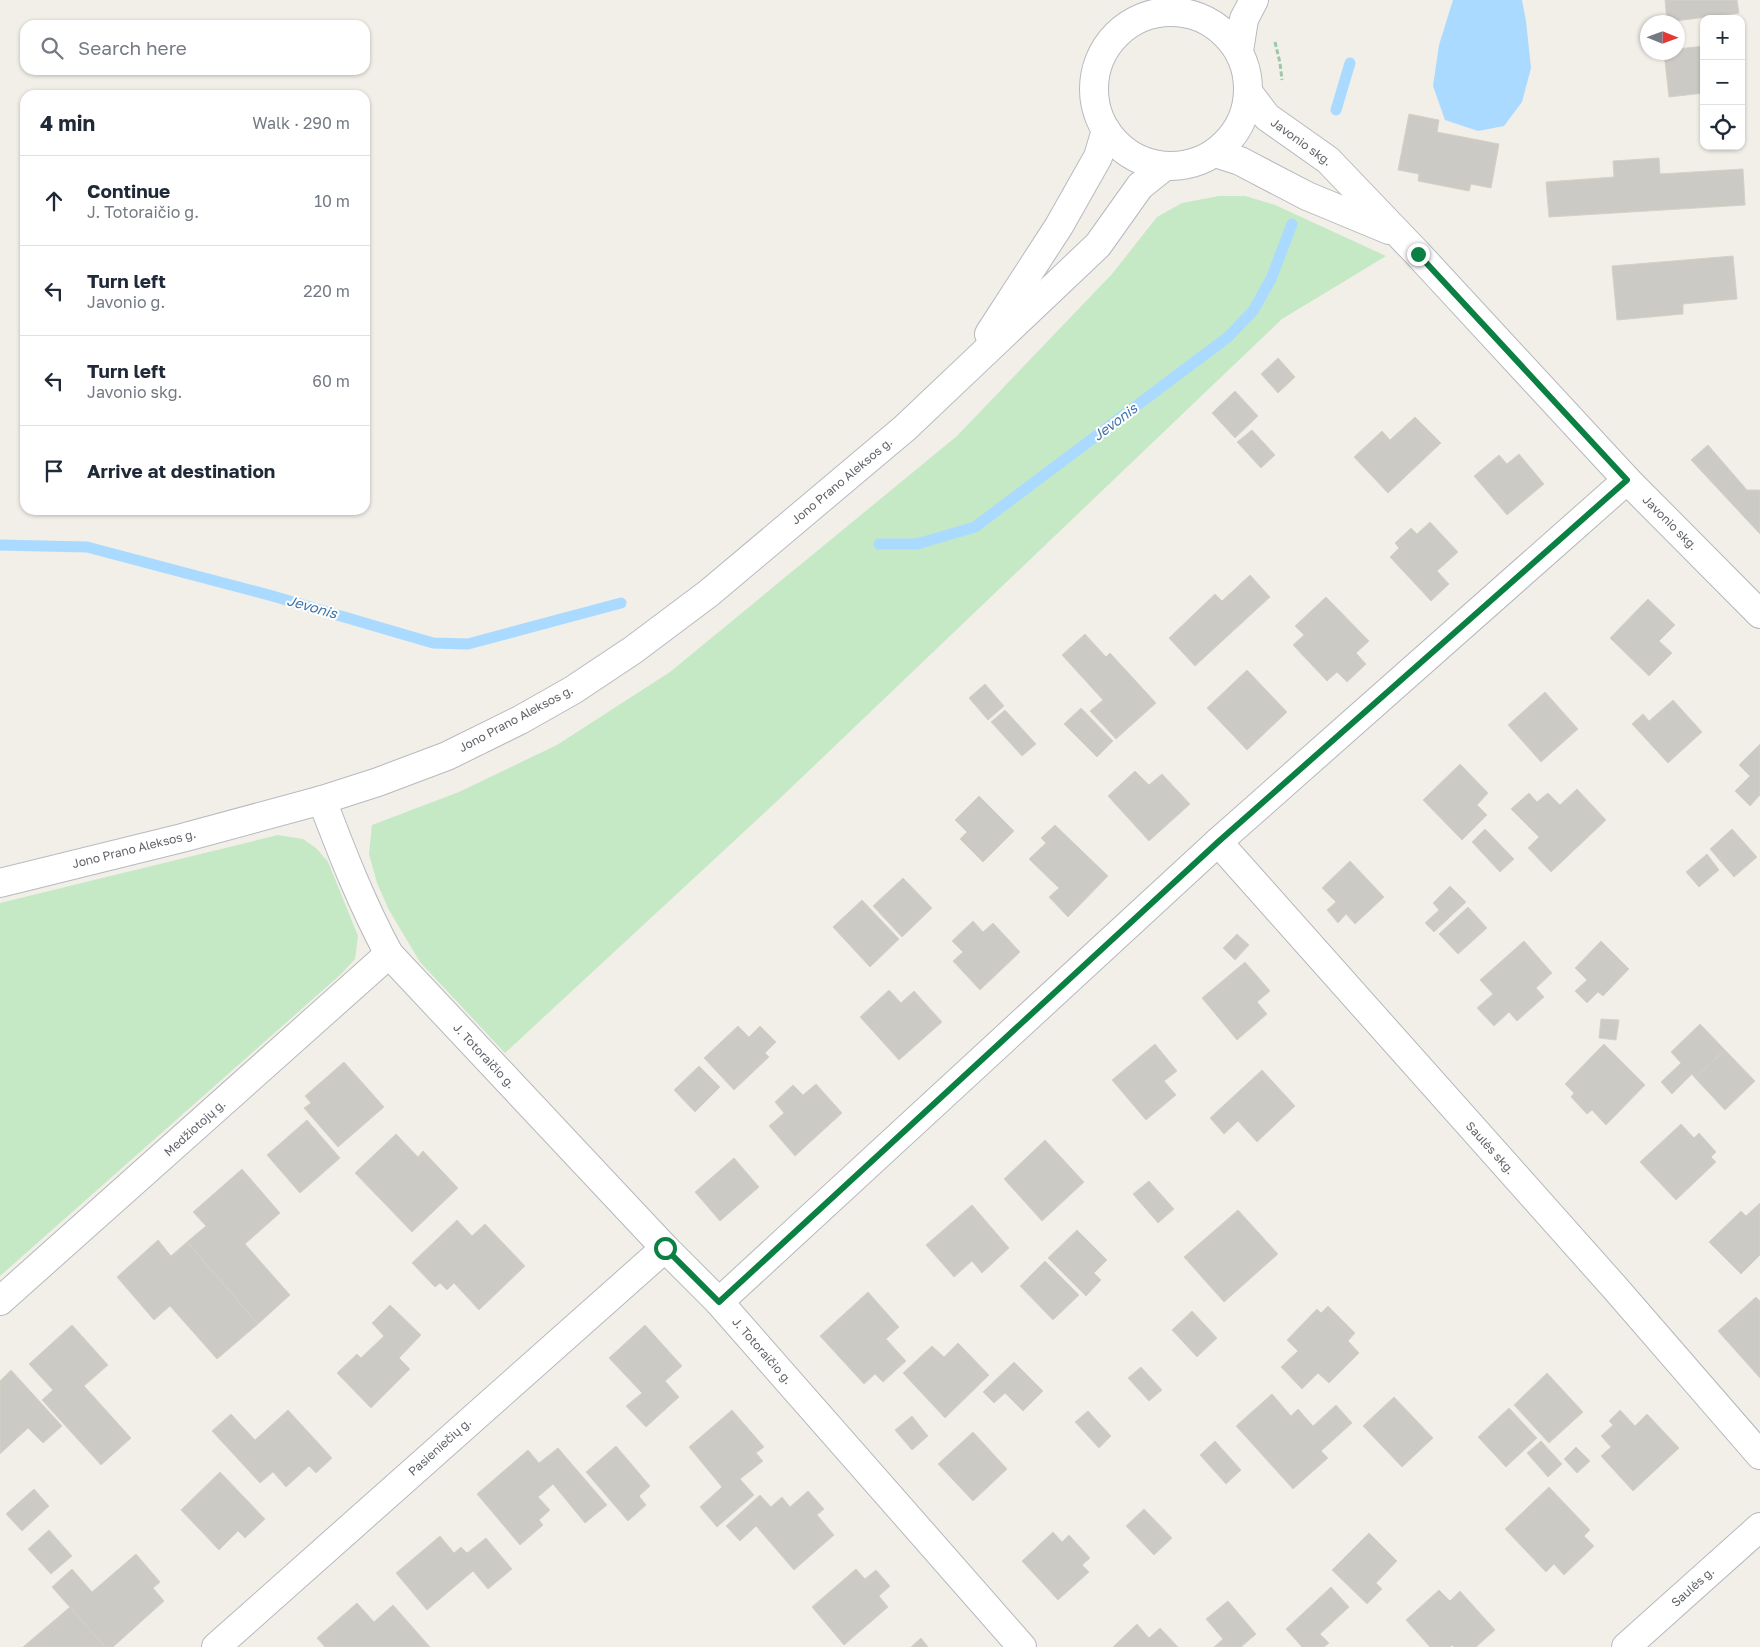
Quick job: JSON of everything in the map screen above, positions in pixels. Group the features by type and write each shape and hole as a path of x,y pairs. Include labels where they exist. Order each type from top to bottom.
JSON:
{"street":[{"path":"1239,51 1244,19 1254,0"},
{"path":"1176,6 1208,21 1226,34 1239,51 1246,71 1248,92 1246,110 1239,126 1228,141 1215,153 1199,161 1182,166 1165,166 1147,162 1131,155 1117,144 1106,130 1098,113 1094,95 1095,76 1100,59 1109,42 1125,27 1145,16 1176,6"},
{"name":"Javonio skg.","path":"1248,92 1267,117 1328,160 1418,254 1627,480 1760,614"},
{"name":"Jono Prano Aleksos g.","path":"967,369 1059,226 1098,157 1106,130"},
{"name":"Javonio skg.","path":"1215,153 1240,161 1307,196 1398,234"},
{"name":"Jono Prano Aleksos g.","path":"0,883 182,838 322,800 378,782 447,756 520,720 573,690 633,650 709,593 905,428 1098,245 1140,186 1165,166"},
{"path":"719,1302 1218,842 1627,480"},
{"name":"J. Totoraičio g.","path":"322,800 350,874 371,922 389,954 665,1248 719,1302 1022,1647"},
{"name":"Saulės skg.","path":"1218,842 1610,1282 1760,1455"},
{"name":"Medžiotojų g.","path":"0,1301 389,954"},
{"name":"Pasieniečių g.","path":"216,1647 665,1248"},
{"name":"Saulės g.","path":"1626,1647 1760,1527"}],"green space":[{"path":"1219,196 1245,196 1275,205 1386,256 1282,319 774,804 505,1053 420,962 389,910 377,883 369,854 372,825 459,792 557,745 670,672 957,436 1112,274 1157,217 1182,203"},
{"path":"278,835 303,839 316,848 328,862 358,936 355,959 341,974 0,1276 0,903"}],"water":[{"path":"1453,0 1522,0 1531,68 1522,102 1504,126 1478,131 1445,120 1433,86 1439,45"}],"building":[{"path":"1665,0 1737,0 1739,13 1700,15 1700,18 1685,20 1685,15 1666,15"},
{"path":"1700,46 1700,93 1669,97 1665,60 1685,60 1685,48"},
{"path":"1409,114 1439,120 1437,132 1499,144 1491,188 1471,184 1469,191 1418,181 1419,174 1398,170"},
{"path":"1659,158 1660,174 1743,169 1745,205 1549,217 1546,182 1614,177 1613,161"},
{"path":"1733,256 1737,299 1683,304 1683,314 1617,320 1612,266"},
{"path":"1278,358 1295,377 1278,393 1261,374"},
{"path":"1235,391 1258,416 1235,438 1212,413"},
{"path":"1415,417 1441,443 1388,493 1354,457 1382,431 1390,440"},
{"path":"1252,430 1275,455 1261,468 1237,442"},
{"path":"1708,445 1747,490 1760,490 1760,534 1691,460"},
{"path":"1519,454 1544,484 1507,515 1474,476 1499,455 1507,464"},
{"path":"1430,522 1458,552 1437,571 1449,584 1431,601 1390,557 1399,548 1395,543 1411,528 1417,534"},
{"path":"1250,575 1270,597 1195,666 1169,638 1215,594 1222,601"},
{"path":"1326,597 1369,641 1356,653 1366,664 1347,682 1337,672 1327,681 1293,645 1304,635 1295,626"},
{"path":"1648,599 1675,625 1659,641 1672,653 1649,676 1610,638"},
{"path":"1085,634 1106,657 1110,653 1156,703 1116,739 1090,711 1103,700 1062,655"},
{"path":"1247,670 1287,712 1247,750 1207,708"},
{"path":"985,684 1004,706 988,720 969,698"},
{"path":"1545,692 1578,729 1541,762 1508,725"},
{"path":"1673,700 1702,732 1668,763 1632,724 1643,714 1649,721"},
{"path":"1081,708 1113,741 1097,757 1064,724"},
{"path":"1005,710 1036,744 1022,756 991,722"},
{"path":"1760,744 1760,795 1750,806 1735,791 1750,776 1739,765"},
{"path":"1460,764 1488,793 1477,805 1487,815 1462,840 1423,800"},
{"path":"1135,771 1149,785 1162,774 1190,804 1149,841 1108,796"},
{"path":"1577,789 1606,820 1551,872 1528,848 1539,837 1511,809 1529,793 1537,802 1548,793 1560,805"},
{"path":"979,796 1014,831 983,862 960,839 967,832 955,820"},
{"path":"1055,825 1108,876 1068,917 1049,897 1059,888 1029,859 1046,843 1041,838"},
{"path":"1485,829 1514,859 1500,872 1472,842"},
{"path":"1732,829 1757,857 1734,877 1710,849"},
{"path":"1707,854 1719,870 1699,887 1686,872"},
{"path":"1350,861 1384,897 1355,924 1346,914 1338,923 1327,910 1336,902 1322,888"},
{"path":"903,878 932,908 902,937 873,906"},
{"path":"1450,886 1466,902 1434,932 1425,923 1439,910 1433,903"},
{"path":"862,900 899,939 870,967 833,927"},
{"path":"1468,907 1487,928 1458,954 1439,934"},
{"path":"973,921 983,932 993,923 1020,952 980,990 953,961 963,952 952,941"},
{"path":"1237,934 1249,945 1235,960 1223,948"},
{"path":"1524,941 1552,973 1536,988 1544,997 1517,1021 1509,1012 1494,1026 1477,1008 1493,994 1480,980"},
{"path":"1601,941 1629,969 1603,996 1598,992 1587,1003 1575,991 1587,980 1575,968"},
{"path":"1245,962 1270,991 1257,1002 1267,1014 1237,1040 1202,998"},
{"path":"889,990 901,1003 914,991 942,1022 899,1060 860,1017"},
{"path":"1601,1019 1619,1020 1616,1040 1599,1038"},
{"path":"1700,1024 1725,1050 1695,1078 1692,1074 1672,1094 1661,1082 1681,1063 1671,1052"},
{"path":"738,1026 749,1037 760,1026 776,1042 765,1053 769,1057 734,1090 704,1058"},
{"path":"1155,1044 1177,1071 1164,1081 1176,1095 1146,1120 1112,1080"},
{"path":"1604,1044 1645,1085 1606,1125 1592,1110 1587,1114 1571,1097 1574,1093 1565,1084"},
{"path":"1725,1050 1755,1081 1725,1110 1695,1078"},
{"path":"344,1062 384,1107 338,1147 304,1108 311,1103 305,1096"},
{"path":"699,1066 720,1087 695,1112 674,1090"},
{"path":"1262,1070 1295,1106 1257,1142 1238,1121 1224,1134 1210,1118"},
{"path":"816,1084 842,1113 795,1156 769,1126 784,1113 775,1102 793,1085 803,1095"},
{"path":"307,1120 340,1158 300,1193 267,1155"},
{"path":"1681,1124 1694,1138 1699,1133 1716,1152 1711,1157 1716,1162 1676,1200 1640,1162"},
{"path":"396,1134 418,1157 423,1151 458,1188 412,1232 355,1173"},
{"path":"1045,1140 1084,1182 1042,1221 1004,1179"},
{"path":"734,1158 759,1187 720,1221 695,1192"},
{"path":"242,1169 280,1213 245,1244 290,1295 258,1324 187,1242 206,1226 193,1212"},
{"path":"1149,1181 1174,1209 1158,1223 1133,1194"},
{"path":"1760,1203 1760,1255 1741,1274 1709,1242 1741,1211 1746,1216"},
{"path":"972,1205 1009,1248 982,1273 972,1261 954,1277 926,1245"},
{"path":"1238,1210 1278,1254 1224,1302 1184,1257"},
{"path":"457,1220 472,1236 485,1224 525,1266 479,1310 454,1283 447,1290 440,1283 435,1287 412,1263"},
{"path":"1077,1230 1107,1260 1094,1273 1101,1280 1086,1296 1048,1258"},
{"path":"158,1240 171,1256 187,1242 258,1324 217,1359 170,1306 154,1320 117,1277"},
{"path":"1045,1261 1079,1295 1053,1320 1020,1286"},
{"path":"868,1292 899,1327 886,1339 906,1361 883,1382 875,1374 864,1384 820,1336"},
{"path":"1756,1297 1760,1301 1760,1378 1718,1331"},
{"path":"390,1305 421,1335 399,1358 410,1369 371,1408 337,1373 357,1354 361,1358 384,1336 372,1323"},
{"path":"1328,1306 1355,1333 1348,1341 1359,1353 1329,1383 1318,1373 1302,1389 1281,1367 1298,1351 1287,1340 1317,1309 1321,1313"},
{"path":"1192,1311 1217,1338 1197,1357 1172,1330"},
{"path":"72,1325 108,1365 84,1386 131,1438 101,1465 42,1400 53,1390 29,1364"},
{"path":"645,1325 682,1366 665,1381 679,1397 646,1427 626,1406 642,1393 609,1358"},
{"path":"958,1343 989,1375 945,1418 903,1373 932,1346 944,1357"},
{"path":"1014,1362 1043,1391 1023,1411 1005,1393 994,1403 983,1392"},
{"path":"1141,1367 1162,1390 1149,1401 1128,1378"},
{"path":"11,1370 62,1426 43,1443 28,1428 0,1454 0,1381"},
{"path":"1547,1373 1583,1412 1549,1443 1514,1405"},
{"path":"1272,1394 1291,1416 1298,1409 1313,1426 1336,1405 1352,1423 1321,1451 1328,1458 1293,1489 1236,1426"},
{"path":"1394,1397 1433,1438 1402,1467 1363,1426"},
{"path":"1509,1408 1537,1438 1506,1467 1478,1437"},
{"path":"288,1410 332,1458 316,1473 309,1466 286,1487 273,1472 260,1483 212,1431 231,1414 255,1440"},
{"path":"732,1410 764,1447 756,1453 763,1461 740,1479 754,1495 717,1527 700,1507 722,1487 689,1447"},
{"path":"1620,1410 1635,1426 1647,1414 1679,1448 1633,1491 1601,1456 1611,1447 1601,1436 1613,1425 1609,1421"},
{"path":"1088,1411 1111,1436 1099,1448 1075,1422"},
{"path":"912,1416 928,1436 912,1450 895,1430"},
{"path":"973,1432 1007,1469 973,1501 938,1464"},
{"path":"1215,1441 1241,1470 1226,1484 1200,1455"},
{"path":"1541,1441 1562,1464 1548,1477 1527,1453"},
{"path":"616,1446 650,1486 639,1496 646,1505 628,1521 586,1472"},
{"path":"1576,1447 1590,1461 1577,1473 1564,1459"},
{"path":"558,1448 607,1505 585,1523 553,1484 538,1497 550,1510 539,1520 543,1525 520,1545 477,1494 528,1450 539,1463"},
{"path":"220,1472 265,1519 245,1538 238,1531 219,1550 181,1510"},
{"path":"1549,1487 1590,1530 1584,1536 1594,1546 1564,1575 1554,1564 1546,1572 1505,1529"},
{"path":"34,1489 49,1506 22,1531 6,1514"},
{"path":"808,1491 824,1509 817,1515 834,1535 794,1570 756,1526 740,1541 726,1526 760,1495 771,1507 782,1497 790,1507"},
{"path":"1144,1509 1172,1538 1154,1555 1126,1526"},
{"path":"49,1530 72,1556 51,1574 28,1549"},
{"path":"1053,1532 1062,1542 1069,1535 1090,1558 1082,1565 1089,1572 1058,1600 1022,1561"},
{"path":"1369,1533 1397,1561 1376,1583 1382,1589 1367,1604 1332,1570"},
{"path":"440,1536 454,1553 461,1547 467,1553 486,1538 512,1569 488,1589 473,1571 427,1610 396,1573"},
{"path":"136,1554 160,1582 153,1588 164,1601 113,1647 105,1647 52,1587 72,1569 92,1592"},
{"path":"856,1569 865,1579 876,1570 890,1586 879,1596 888,1607 844,1645 812,1607"},
{"path":"1331,1587 1349,1607 1320,1634 1329,1643 1324,1647 1302,1647 1286,1629"},
{"path":"1439,1590 1450,1601 1460,1591 1495,1630 1476,1647 1454,1647 1452,1645 1450,1647 1430,1647 1406,1620"},
{"path":"1228,1601 1256,1634 1241,1647 1214,1647 1223,1639 1206,1619"},
{"path":"357,1603 374,1622 393,1605 430,1647 325,1647 317,1638"},
{"path":"70,1607 105,1647 23,1647"},
{"path":"1137,1624 1149,1638 1160,1628 1178,1647 1113,1647"},
{"path":"921,1638 928,1647 911,1647"}],"waterway":[{"name":"Jevonis","path":"1336,110 1350,63"},
{"name":"Jevonis","path":"879,544 917,544 975,527 1228,337 1253,311 1271,279 1292,224"},
{"name":"Jevonis","path":"0,545 87,547 269,595 433,643 468,644 621,603"}],"route":[{"path":"665,1248 719,1302 1218,842 1627,480 1418,254"}]}
